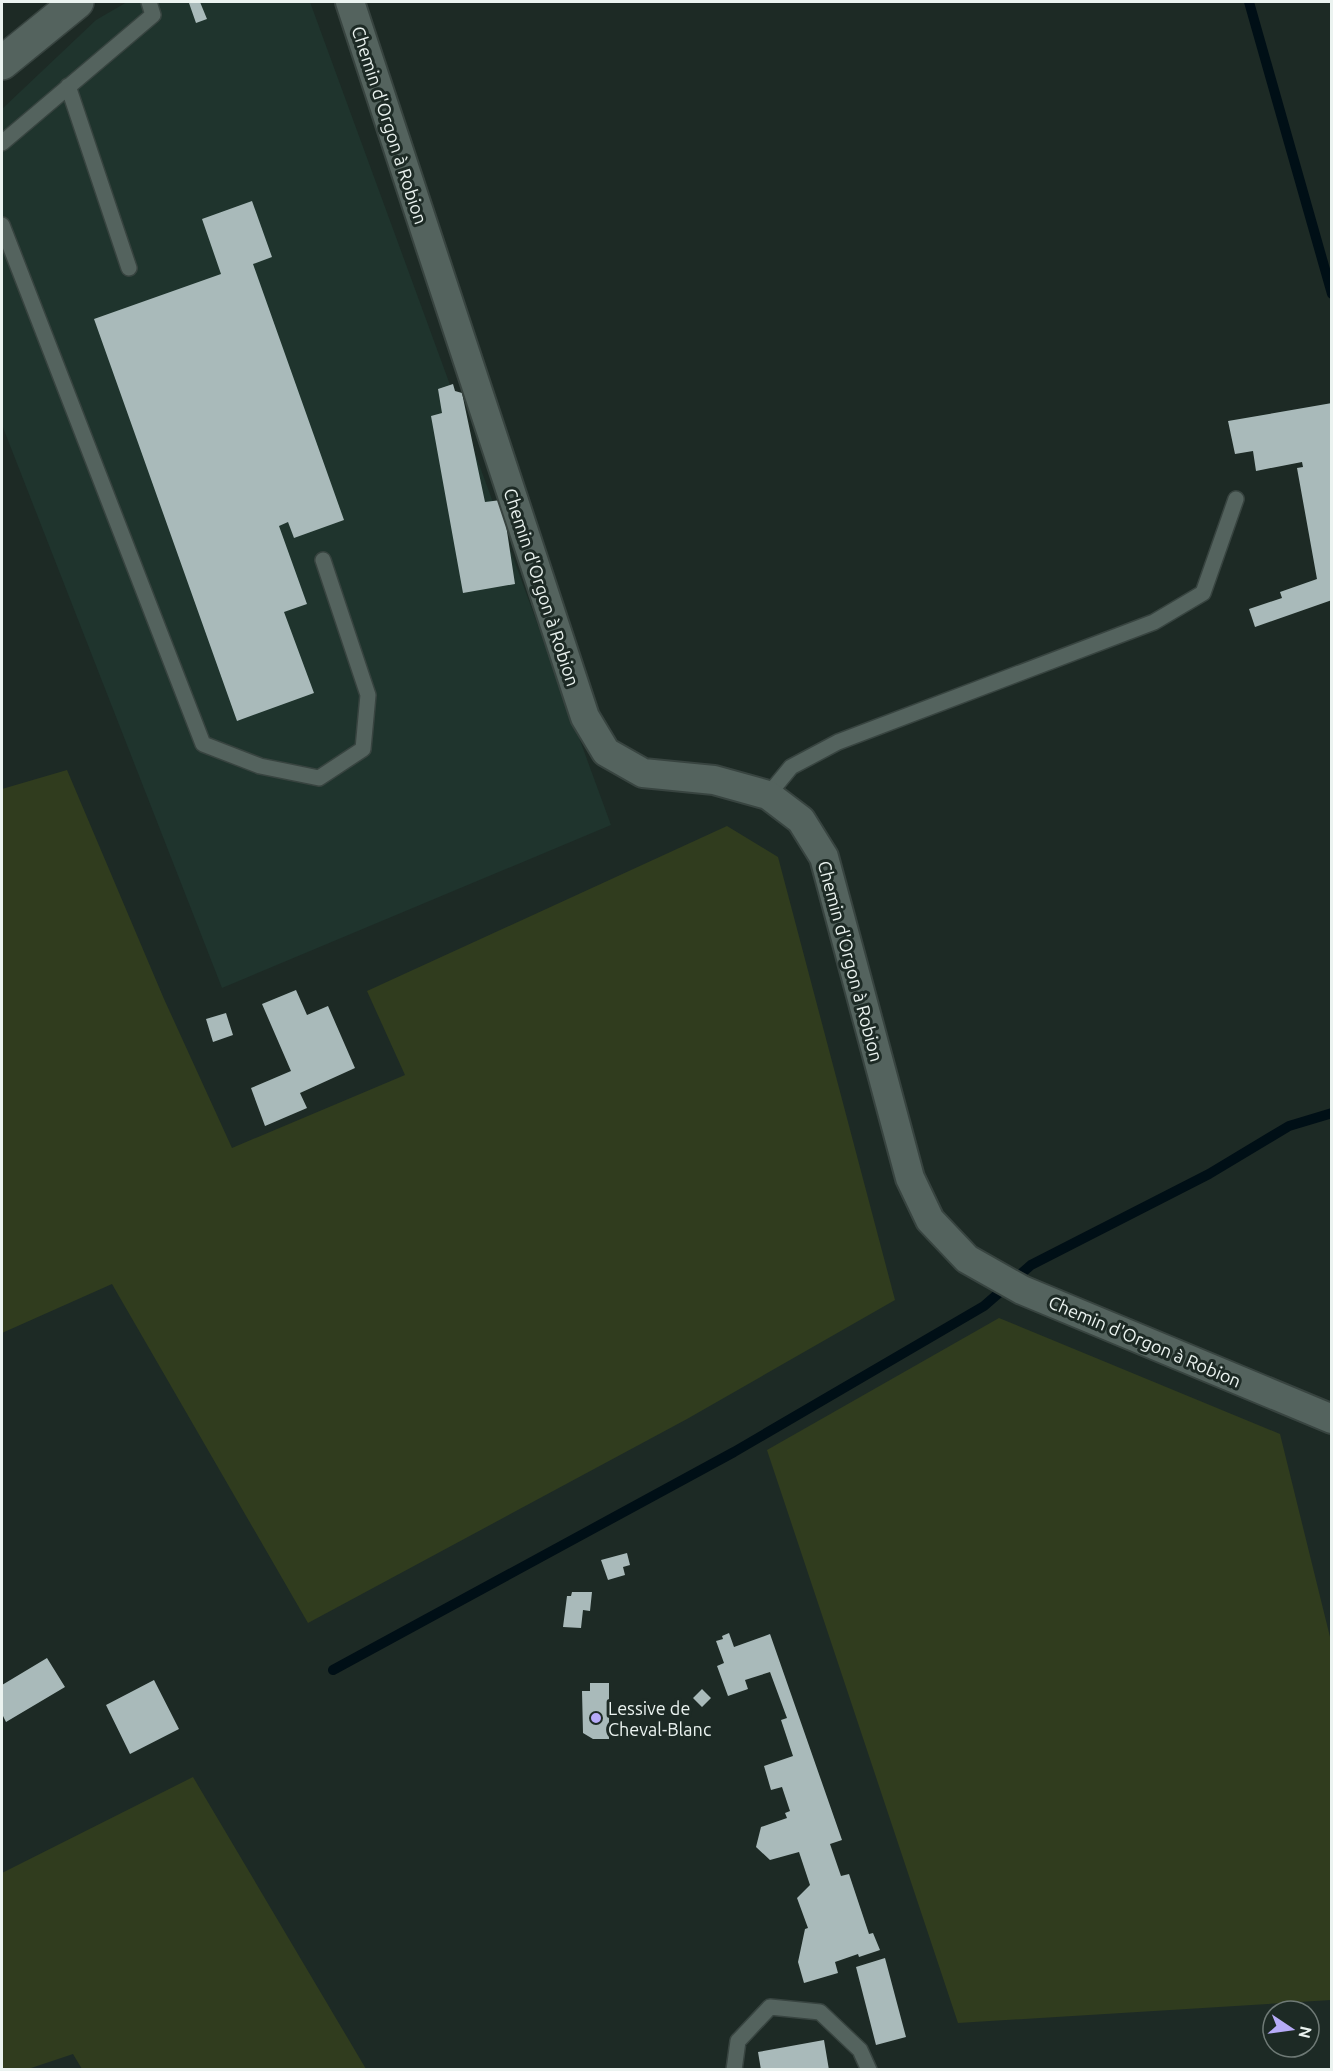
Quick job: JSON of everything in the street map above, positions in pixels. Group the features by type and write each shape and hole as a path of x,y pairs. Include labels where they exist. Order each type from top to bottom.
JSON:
{"street":[{"path":"2,63 77,2"},
{"name":"Chemin d'Orgon à Robion","path":"350,2 585,717 606,752 643,773 714,780 768,795 801,820 824,857 910,1178 930,1220 967,1258 1022,1290 1332,1419"}],"lane":[{"path":"2,143 153,15 149,2"},
{"path":"68,86 129,268"},
{"path":"2,225 203,744 260,766 319,778 363,749 368,696 323,560"},
{"path":"768,795 791,767 838,742 1154,622 1203,593 1236,499"},
{"path":"734,2070 738,2041 770,2007 820,2012 860,2050 869,2070"}],"shaded area":[{"path":"127,2 310,2 611,825 222,988 2,425 2,109 96,20"}],"green space":[{"path":"67,770 164,999 232,1148 405,1075 367,991 727,826 778,857 895,1300 687,1419 308,1623 112,1284 2,1333 2,789"},
{"path":"999,1318 1280,1434 1331,1641 1331,2000 1261,1999 1261,2004 958,2023 767,1450"},
{"path":"193,1777 366,2069 82,2069 73,2054 28,2069 2,2069 2,1873"}],"building":[{"path":"200,2 207,19 196,23 189,3"},
{"path":"252,201 272,257 253,264 344,520 294,538 288,522 279,526 307,604 284,612 314,693 237,721 94,319 221,274 202,219"},
{"path":"453,384 455,391 462,393 485,502 501,500 503,505 515,584 463,593 431,416 442,413 438,389"},
{"path":"1332,403 1332,600 1255,627 1249,609 1282,598 1280,592 1317,579 1297,468 1303,467 1302,462 1256,471 1253,451 1235,454 1228,421"},
{"path":"296,990 307,1015 328,1006 355,1068 300,1093 307,1108 265,1126 251,1088 291,1071 262,1004"},
{"path":"226,1013 233,1035 213,1042 206,1019"},
{"path":"627,1553 630,1565 623,1567 625,1575 608,1580 601,1560"},
{"path":"572,1592 592,1592 590,1611 583,1610 581,1628 563,1627 567,1596 571,1596"},
{"path":"729,1633 734,1647 770,1634 842,1840 830,1844 841,1876 849,1874 869,1934 873,1933 880,1950 859,1957 858,1954 835,1962 838,1973 804,1983 798,1962 805,1929 808,1928 797,1898 810,1885 799,1852 770,1860 756,1847 761,1827 787,1818 785,1813 790,1811 782,1787 771,1790 764,1766 793,1756 781,1720 787,1718 770,1672 745,1680 748,1689 728,1696 717,1666 724,1663 716,1641 723,1639 722,1636"},
{"path":"47,1658 65,1687 6,1722 2,1714 2,1685"},
{"path":"154,1680 179,1729 130,1754 106,1705"},
{"name":"Lessive de Cheval-Blanc","path":"590,1683 609,1683 609,1739 593,1739 583,1733 582,1691 590,1691"},
{"path":"702,1689 711,1698 702,1707 693,1698"},
{"path":"885,1958 906,2037 876,2045 856,1967"},
{"path":"824,2040 829,2070 761,2070 758,2052"}],"waterway":[{"path":"1249,2 1332,294"},
{"path":"333,1670 734,1452 984,1306 1031,1265 1209,1174 1289,1126 1332,1113"}],"place":[{"name":"Lessive de Cheval-Blanc","path":"596,1718"}]}
